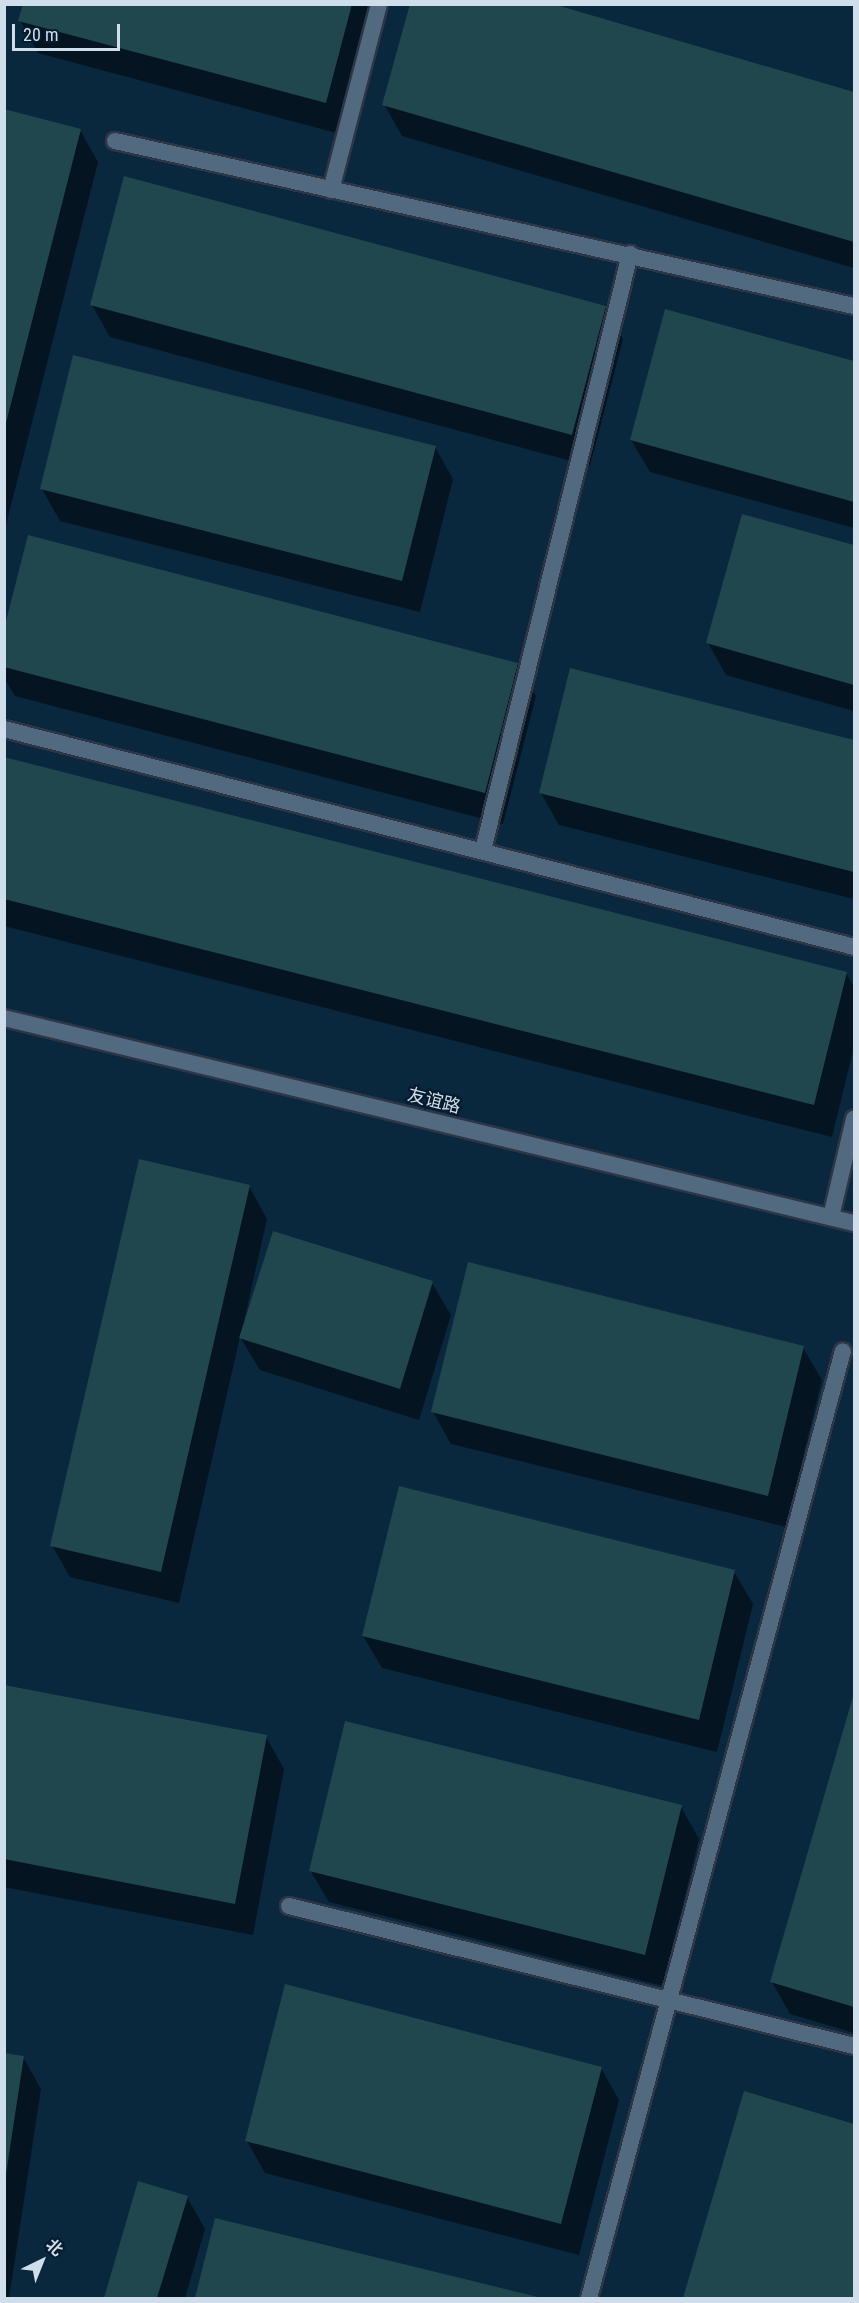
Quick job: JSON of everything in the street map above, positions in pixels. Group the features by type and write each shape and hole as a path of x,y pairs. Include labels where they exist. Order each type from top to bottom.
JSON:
{"street":[{"path":"331,190 379,4"},
{"path":"115,141 855,306"},
{"path":"483,850 630,254"},
{"path":"4,729 855,947"},
{"name":"友谊路","path":"4,1018 855,1223"},
{"path":"831,1217 855,1119"},
{"path":"589,2298 843,1351"},
{"path":"289,1906 855,2046"}],"shaded area":[{"path":"5,5 854,5 854,2298 5,2298"}],"building":[{"path":"23,4 352,4 326,103 18,21"},
{"path":"410,4 553,4 854,92 854,242 382,105"},
{"path":"4,109 81,129 5,427 4,427"},
{"path":"124,176 606,306 572,435 90,305"},
{"path":"665,309 854,361 854,502 630,440"},
{"path":"73,355 436,446 402,581 40,489"},
{"path":"742,514 854,545 854,685 706,643"},
{"path":"28,535 518,663 485,793 4,667 4,629"},
{"path":"570,668 854,740 854,872 539,793"},
{"path":"4,757 847,972 814,1105 4,899"},
{"path":"139,1159 250,1185 161,1572 50,1546"},
{"path":"273,1231 433,1281 400,1389 239,1338"},
{"path":"468,1262 804,1346 768,1496 431,1412"},
{"path":"399,1486 735,1570 699,1720 362,1636"},
{"path":"4,1685 267,1735 235,1904 4,1859"},
{"path":"854,1693 854,2007 770,1982"},
{"path":"345,1721 682,1805 645,1955 309,1871"},
{"path":"285,1984 602,2067 561,2224 245,2141"},
{"path":"4,2053 24,2056 6,2173 4,2173"},
{"path":"744,2091 854,2124 854,2298 683,2298"},
{"path":"138,2181 188,2196 157,2298 104,2298"},
{"path":"215,2218 538,2297 538,2298 195,2298"}]}
